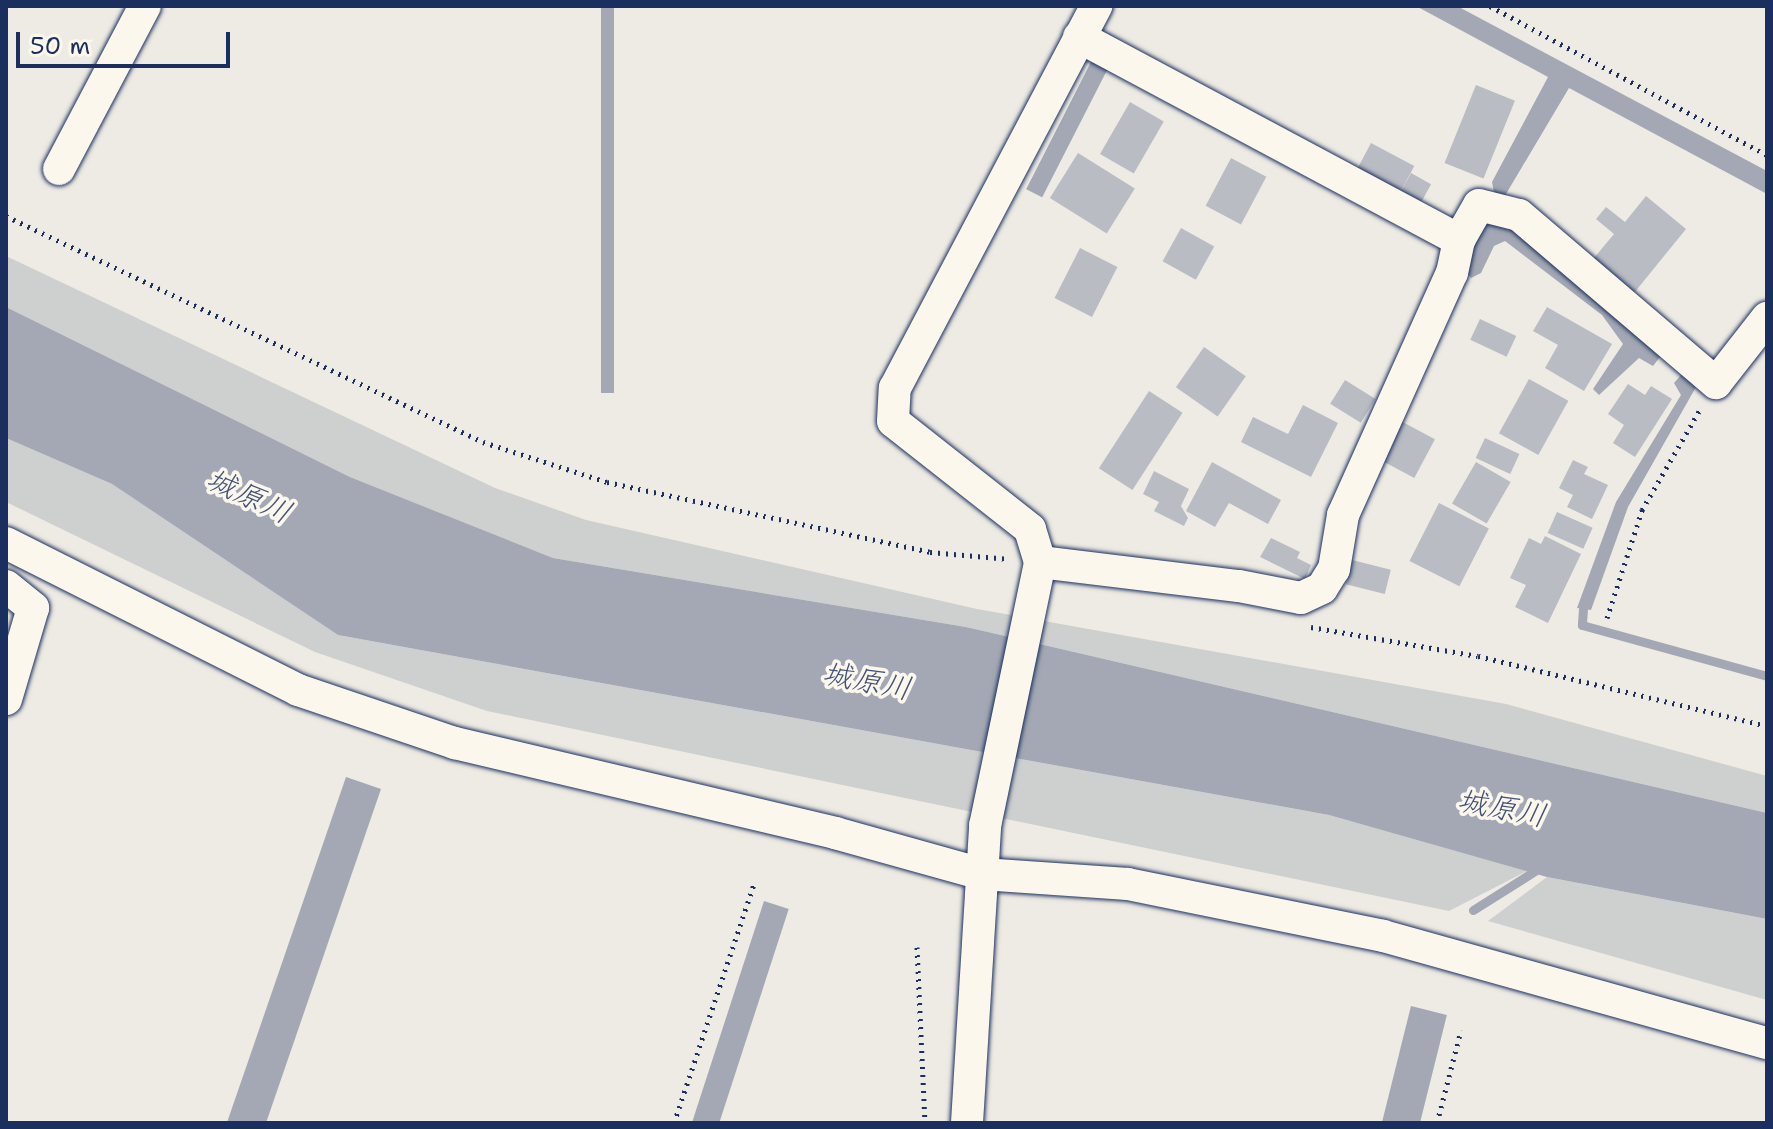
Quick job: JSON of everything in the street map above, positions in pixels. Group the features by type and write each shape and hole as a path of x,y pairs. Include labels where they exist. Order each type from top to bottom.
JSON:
{"street":[{"path":"59,169 145,6"},
{"path":"967,1123 985,826 1036,572 1030,529 893,421 895,388 1096,6"},
{"path":"1079,37 1459,240"},
{"path":"1036,572 1301,598 1322,588 1334,569 1343,515 1452,273 1459,240 1479,205 1496,206 1519,215 1716,383 1767,318"},
{"path":"6,543 298,690 455,743 835,833 982,874 1128,884 1383,936 1767,1043"},
{"path":"6,586 33,608 6,699"}],"path":[{"path":"1490,6 1767,155"},
{"path":"6,216 483,442 607,482 1036,572"},
{"path":"1607,618 1642,510 1716,383"},
{"path":"1306,626 1478,656 1767,726"},
{"path":"674,1123 755,881"},
{"path":"917,947 925,1123"},
{"path":"1437,1123 1461,1030"}],"shaded area":[{"path":"6,256 495,488 586,520 977,609 1506,704 1767,776 1767,813 966,627 553,558 350,477 6,307"},
{"path":"6,438 112,484 338,635 1329,815 1527,871 1449,911 487,711 315,652 6,502"},
{"path":"1547,877 1767,919 1767,1000 1488,921"}],"water":[{"path":"601,6 614,6 614,393 601,393"},
{"path":"1416,6 1457,6 1767,171 1767,194 1569,88 1506,194 1499,218 1663,353 1653,366 1639,358 1599,395 1593,389 1623,344 1602,315 1505,241 1494,246 1481,273 1471,278 1463,268 1494,192 1492,182 1548,77"},
{"path":"1092,60 1108,68 1042,197 1026,189"},
{"name":"城原川","path":"6,307 350,477 553,558 966,627 1767,813 1767,919 1547,877 1329,815 338,635 112,484 6,438"},
{"path":"1682,374 1696,387 1628,507 1591,610 1577,608 1616,502 1681,395 1674,383"},
{"path":"346,777 381,789 266,1123 227,1122"},
{"path":"764,901 789,909 719,1123 692,1123"},
{"path":"1411,1006 1447,1015 1420,1123 1382,1122"}],"building":[{"path":"1476,85 1515,101 1483,179 1445,163"},
{"path":"1130,102 1164,122 1134,173 1100,154"},
{"path":"1371,143 1414,166 1397,198 1354,175"},
{"path":"1078,153 1135,189 1107,233 1050,198"},
{"path":"1231,158 1266,177 1241,224 1206,206"},
{"path":"1411,173 1431,184 1419,205 1399,194"},
{"path":"1646,196 1686,229 1630,298 1589,264 1614,234 1596,219 1606,207 1625,222"},
{"path":"1181,228 1214,246 1196,280 1163,261"},
{"path":"1080,248 1117,267 1092,317 1055,298"},
{"path":"1547,307 1612,344 1584,391 1545,368 1558,345 1533,331"},
{"path":"1480,319 1516,336 1507,357 1470,340"},
{"path":"1204,347 1246,376 1218,416 1176,387"},
{"path":"1529,379 1568,401 1538,455 1499,433"},
{"path":"1345,380 1376,399 1361,423 1330,404"},
{"path":"1628,384 1645,395 1651,386 1672,399 1635,457 1613,443 1624,425 1608,414"},
{"path":"1149,391 1183,413 1132,490 1099,468"},
{"path":"1303,405 1338,423 1311,477 1241,442 1253,417 1288,434"},
{"path":"1397,419 1435,439 1414,478 1376,458"},
{"path":"1485,438 1519,454 1510,474 1476,458"},
{"path":"1573,460 1588,467 1584,474 1608,485 1592,519 1567,507 1573,495 1559,488"},
{"path":"1212,462 1281,500 1268,524 1229,503 1215,527 1186,511"},
{"path":"1476,462 1511,482 1487,524 1452,504"},
{"path":"1154,471 1189,489 1181,506 1188,518 1184,526 1154,511 1159,502 1143,494"},
{"path":"1439,503 1489,528 1459,586 1409,561"},
{"path":"1557,512 1593,528 1583,549 1548,533"},
{"path":"1545,536 1581,554 1548,623 1515,607 1526,585 1510,578 1529,538 1541,544"},
{"path":"1271,538 1300,552 1297,558 1311,565 1305,579 1260,557"},
{"path":"1352,560 1391,570 1385,594 1346,584"}],"waterway":[{"path":"1583,609 1582,625 1767,676"},
{"path":"1473,910 1541,867"}]}
